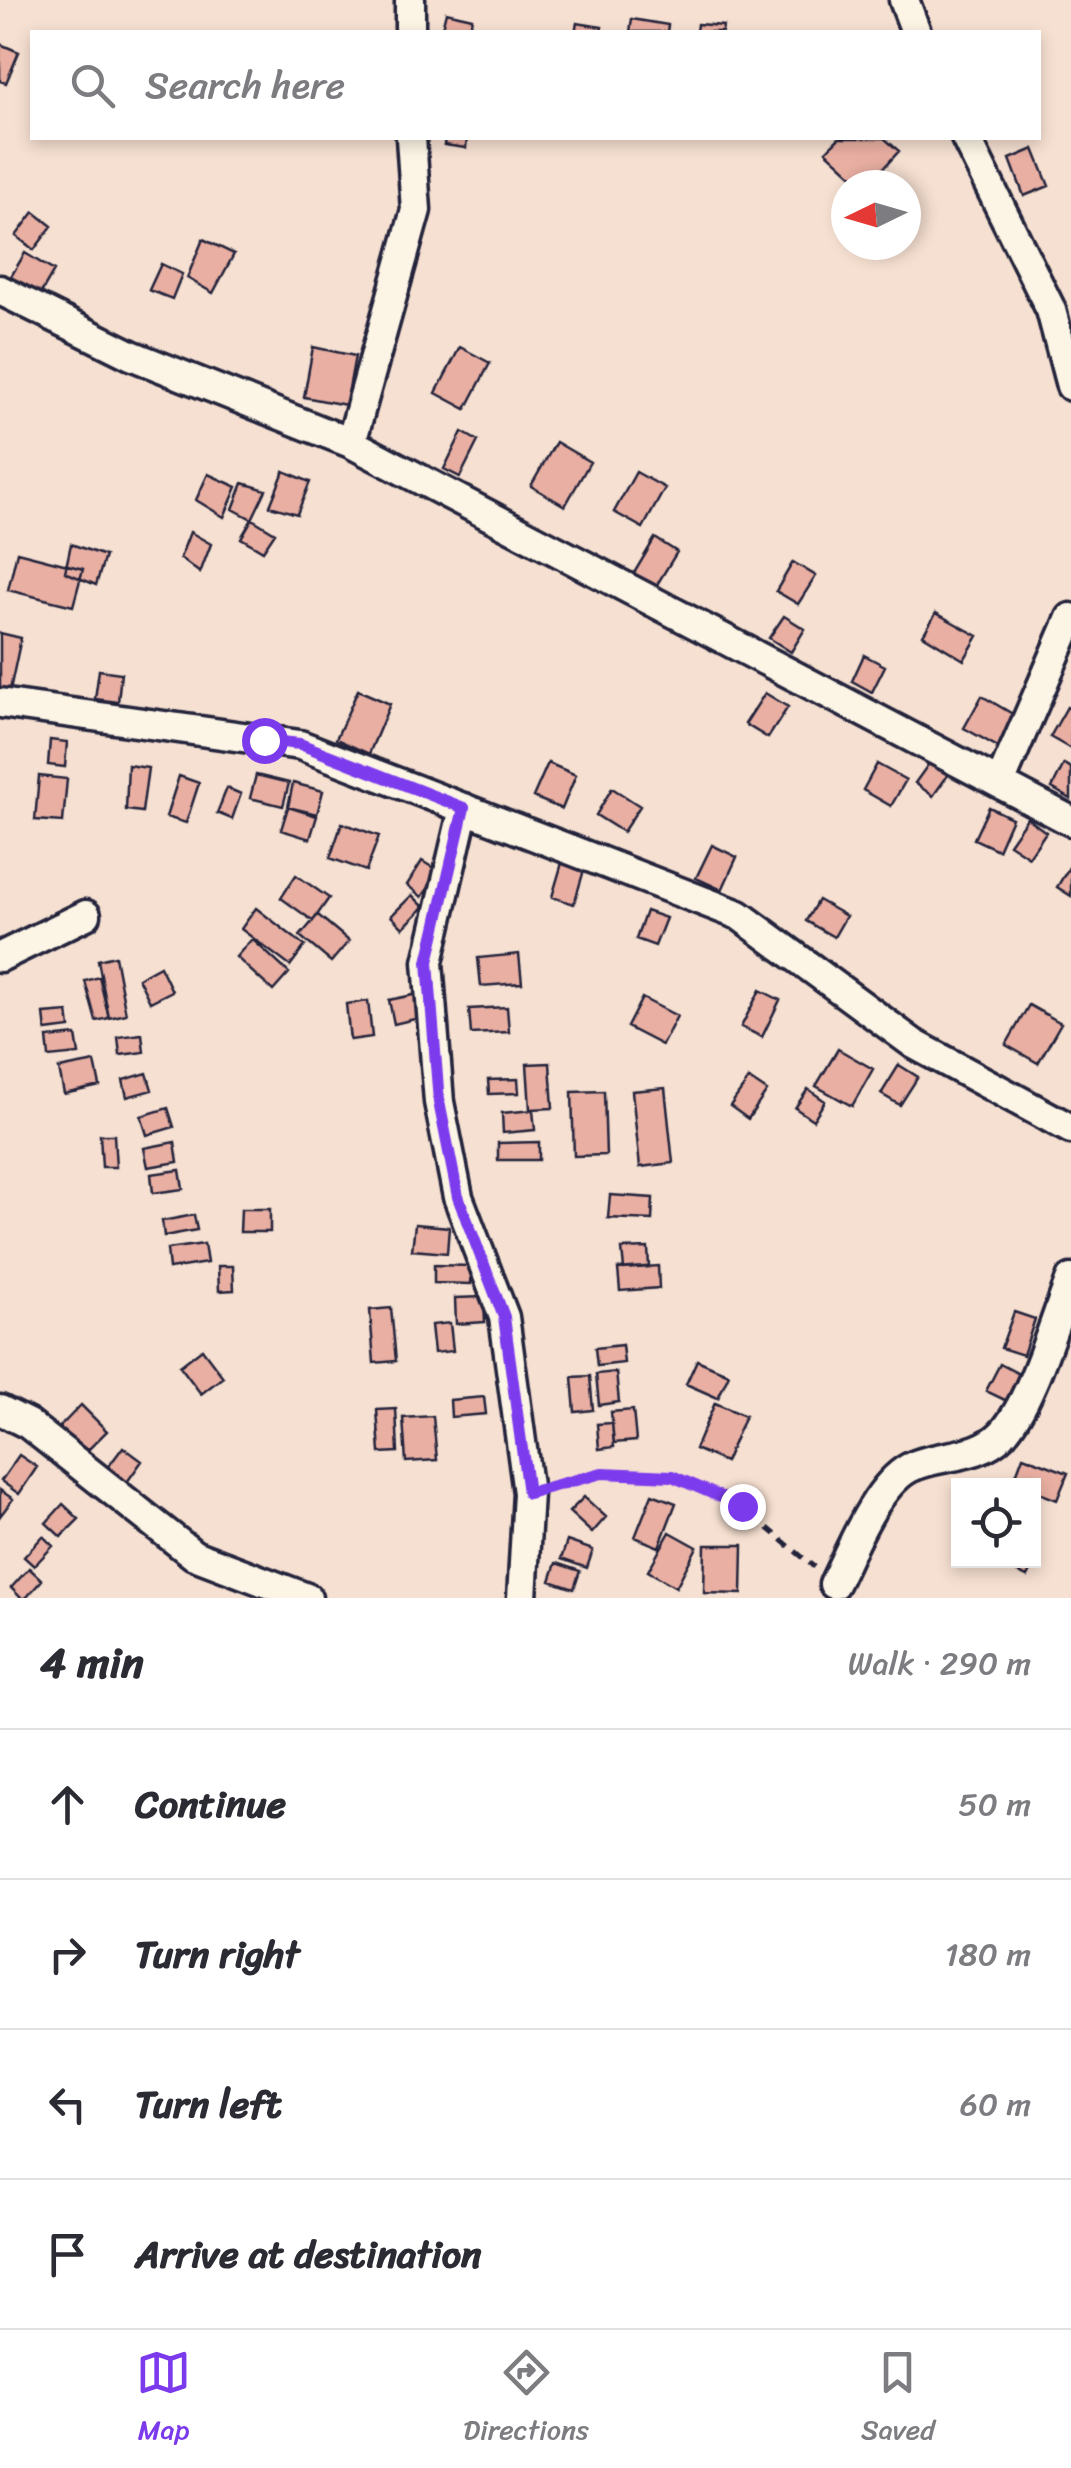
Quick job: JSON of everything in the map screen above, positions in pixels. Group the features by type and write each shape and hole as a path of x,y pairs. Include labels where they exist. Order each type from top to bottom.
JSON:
{"street":[{"path":"410,0 410,30"},
{"path":"904,0 915,30"},
{"path":"351,443 416,210 411,140"},
{"path":"967,140 1051,310 1071,386"},
{"path":"0,290 130,355 351,443 1071,821"},
{"path":"1000,783 1071,618"},
{"path":"0,703 300,744 739,915 914,1044 1071,1130"},
{"path":"464,808 428,962 439,1102 458,1197 504,1317 528,1493 522,1598"},
{"path":"0,957 86,915"},
{"path":"834,1584 885,1489 909,1468 966,1454 1000,1436 1020,1408 1071,1278"},
{"path":"0,1410 28,1424 194,1555 307,1598"}],"path":[{"path":"528,1493 602,1473 672,1476 742,1506 834,1584"}],"building":[{"path":"446,12 472,18 469,30 442,28"},
{"path":"632,19 668,25 667,30 630,30"},
{"path":"577,23 602,27 601,30 575,30"},
{"path":"697,24 723,26 722,30 696,30"},
{"path":"0,44 19,52 6,83 0,81"},
{"path":"445,140 467,140 466,148 444,145"},
{"path":"837,140 886,140 899,151 882,170 847,170 826,151"},
{"path":"1034,149 1049,186 1024,196 1010,159"},
{"path":"34,212 52,226 34,250 16,236"},
{"path":"203,239 234,254 213,293 187,278"},
{"path":"25,253 54,271 40,295 10,278"},
{"path":"161,264 182,274 172,299 149,290"},
{"path":"313,347 355,356 346,405 304,397"},
{"path":"460,347 490,363 466,409 436,393"},
{"path":"462,432 478,441 460,477 444,469"},
{"path":"556,442 590,462 565,506 531,486"},
{"path":"284,471 310,482 297,514 270,506"},
{"path":"636,472 665,488 643,528 614,512"},
{"path":"208,474 237,487 224,517 196,500"},
{"path":"243,483 266,490 252,519 233,509"},
{"path":"252,519 275,533 263,551 241,538"},
{"path":"190,532 211,544 200,573 180,558"},
{"path":"655,538 677,552 653,591 631,578"},
{"path":"71,544 105,556 96,585 65,572"},
{"path":"17,552 83,569 73,606 8,590"},
{"path":"793,562 816,576 798,604 776,591"},
{"path":"936,613 978,636 964,660 923,635"},
{"path":"784,616 805,629 791,652 769,638"},
{"path":"0,633 21,638 10,690 0,687"},
{"path":"864,655 885,666 872,692 852,681"},
{"path":"99,670 121,673 118,702 95,699"},
{"path":"358,690 390,704 369,754 336,739"},
{"path":"765,693 788,707 768,738 745,724"},
{"path":"982,696 1016,716 998,747 964,728"},
{"path":"1067,707 1071,709 1071,749 1050,737"},
{"path":"50,740 67,742 65,767 48,765"},
{"path":"930,762 948,775 933,796 915,783"},
{"path":"548,763 576,775 562,809 533,797"},
{"path":"877,764 906,780 891,806 863,790"},
{"path":"1064,764 1071,768 1071,799 1052,788"},
{"path":"128,765 148,768 142,812 126,810"},
{"path":"256,775 289,783 283,806 250,798"},
{"path":"39,776 67,779 63,822 35,820"},
{"path":"179,776 199,783 186,823 166,817"},
{"path":"293,783 323,791 317,814 288,807"},
{"path":"227,788 241,794 232,819 217,813"},
{"path":"612,788 640,806 623,832 596,815"},
{"path":"288,807 317,816 310,839 281,830"},
{"path":"989,807 1012,818 998,850 974,839"},
{"path":"1027,818 1046,832 1029,857 1009,844"},
{"path":"342,823 379,836 366,871 330,858"},
{"path":"712,845 737,857 722,890 696,878"},
{"path":"422,861 440,872 422,897 407,885"},
{"path":"562,863 584,870 574,904 552,897"},
{"path":"1071,864 1071,896 1057,887"},
{"path":"296,875 329,898 313,921 281,898"},
{"path":"412,895 424,907 403,928 391,916"},
{"path":"818,900 846,916 834,937 806,921"},
{"path":"256,908 305,946 290,966 241,929"},
{"path":"646,911 666,918 655,946 636,939"},
{"path":"318,915 349,941 331,962 300,936"},
{"path":"252,939 289,973 273,991 236,957"},
{"path":"519,954 522,983 481,986 478,958"},
{"path":"115,956 126,1014 109,1018 98,960"},
{"path":"160,966 172,991 150,1002 138,978"},
{"path":"99,977 109,1018 96,1021 85,981"},
{"path":"760,990 780,1000 762,1037 741,1027"},
{"path":"418,994 423,1017 394,1024 389,1000"},
{"path":"642,998 677,1016 662,1045 627,1027"},
{"path":"368,1001 372,1037 350,1040 346,1004"},
{"path":"1029,1005 1061,1023 1038,1063 1006,1045"},
{"path":"507,1007 509,1032 471,1034 469,1009"},
{"path":"68,1012 70,1028 46,1031 44,1014"},
{"path":"142,1034 144,1052 120,1055 118,1037"},
{"path":"76,1035 79,1054 49,1057 47,1038"},
{"path":"838,1049 873,1069 852,1106 816,1086"},
{"path":"95,1062 100,1086 64,1094 59,1069"},
{"path":"550,1063 553,1108 530,1109 527,1064"},
{"path":"899,1065 918,1077 900,1105 881,1094"},
{"path":"147,1073 152,1090 127,1097 123,1080"},
{"path":"518,1079 519,1093 489,1094 488,1080"},
{"path":"749,1079 767,1091 748,1119 730,1106"},
{"path":"665,1088 673,1163 640,1167 632,1091"},
{"path":"808,1089 825,1101 813,1120 795,1108"},
{"path":"604,1091 606,1155 574,1156 572,1092"},
{"path":"168,1108 174,1127 147,1135 141,1116"},
{"path":"533,1110 535,1130 503,1133 502,1113"},
{"path":"100,1135 114,1135 116,1167 102,1167"},
{"path":"175,1142 178,1162 148,1167 144,1148"},
{"path":"539,1142 539,1160 498,1160 498,1143"},
{"path":"180,1170 183,1189 153,1193 151,1174"},
{"path":"610,1195 653,1198 652,1220 608,1218"},
{"path":"241,1209 270,1209 270,1232 240,1232"},
{"path":"194,1215 197,1230 164,1236 162,1221"},
{"path":"415,1224 449,1227 447,1253 412,1250"},
{"path":"204,1244 207,1263 169,1269 167,1249"},
{"path":"648,1248 649,1267 624,1269 622,1249"},
{"path":"434,1265 471,1266 471,1284 434,1283"},
{"path":"218,1266 233,1266 234,1290 219,1291"},
{"path":"658,1266 659,1288 620,1291 618,1269"},
{"path":"484,1297 485,1322 456,1324 455,1298"},
{"path":"391,1308 396,1361 374,1363 370,1310"},
{"path":"1014,1312 1035,1319 1023,1355 1001,1348"},
{"path":"450,1323 453,1351 434,1353 431,1325"},
{"path":"622,1345 624,1363 597,1366 595,1348"},
{"path":"202,1349 223,1377 201,1394 180,1366"},
{"path":"697,1360 729,1374 718,1398 686,1384"},
{"path":"1000,1364 1021,1375 1007,1401 986,1391"},
{"path":"616,1372 619,1402 599,1405 596,1374"},
{"path":"590,1376 593,1410 575,1412 572,1377"},
{"path":"484,1397 486,1414 451,1417 450,1400"},
{"path":"715,1403 745,1416 725,1462 695,1449"},
{"path":"81,1405 107,1431 80,1458 55,1432"},
{"path":"396,1409 398,1452 380,1453 377,1410"},
{"path":"633,1410 636,1441 614,1443 611,1412"},
{"path":"433,1416 437,1460 406,1462 403,1418"},
{"path":"612,1423 614,1447 599,1449 597,1424"},
{"path":"123,1447 142,1461 120,1492 100,1478"},
{"path":"19,1455 37,1467 19,1494 1,1481"},
{"path":"1023,1456 1068,1473 1057,1500 1041,1494 1041,1478 1015,1478"},
{"path":"0,1490 13,1499 0,1516"},
{"path":"652,1494 676,1503 659,1547 635,1537"},
{"path":"584,1497 606,1517 592,1533 569,1512"},
{"path":"63,1504 79,1519 61,1537 46,1523"},
{"path":"670,1532 697,1547 676,1587 648,1571"},
{"path":"43,1536 53,1546 34,1566 24,1557"},
{"path":"567,1541 593,1550 587,1568 561,1559"},
{"path":"705,1545 743,1545 742,1594 704,1593"},
{"path":"556,1563 580,1571 574,1589 550,1581"},
{"path":"29,1568 42,1580 26,1598 21,1598 11,1588"},
{"path":"1008,1568 1032,1568 1027,1577"}],"route":[{"path":"264,740 300,744 464,808 428,962 439,1102 458,1197 504,1317 528,1493 602,1473 672,1476 742,1506"}]}
